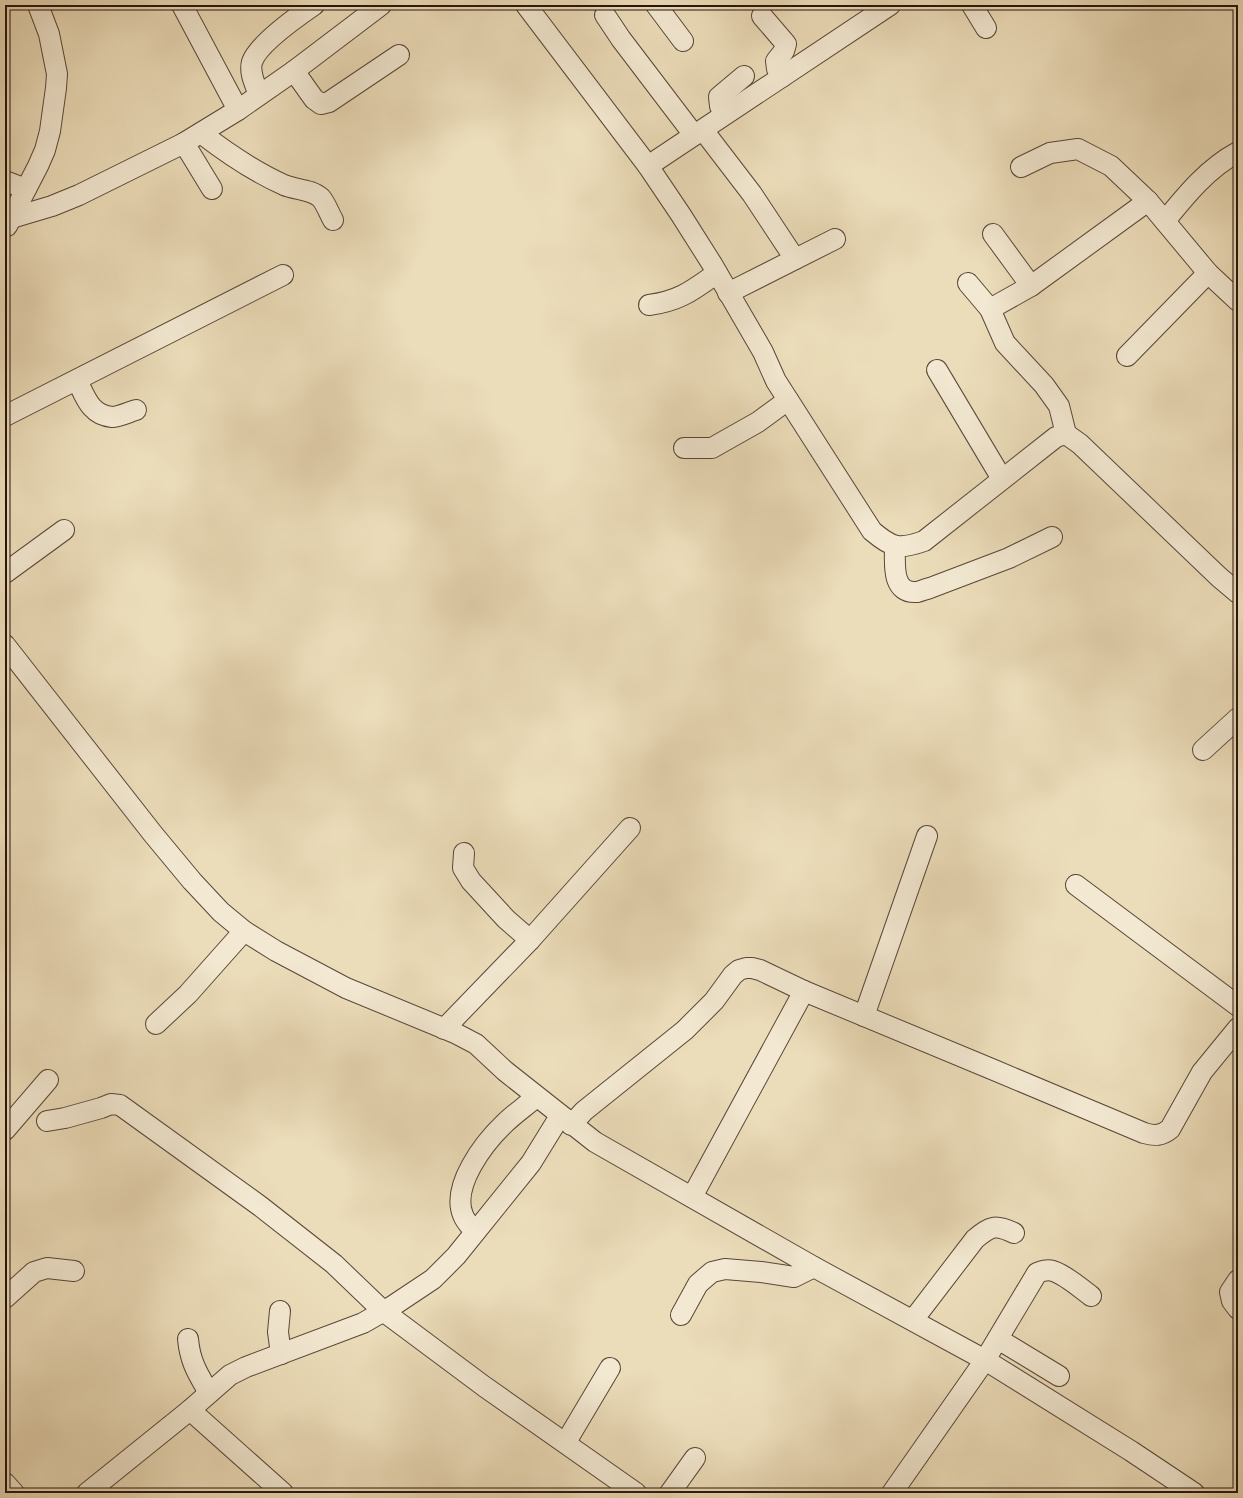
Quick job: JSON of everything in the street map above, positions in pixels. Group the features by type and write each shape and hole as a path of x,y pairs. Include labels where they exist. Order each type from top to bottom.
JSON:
{"street":[{"path":"7,223 38,166 45,150 50,131 56,81 49,34 38,5"},
{"path":"259,95 251,75 252,61 264,45 289,23 314,5"},
{"path":"526,5 648,166 682,215 763,352 776,381 872,531 884,541 896,547 910,546 924,541 1056,437 1066,434"},
{"path":"656,5 683,41"},
{"path":"648,166 890,5"},
{"path":"972,5 986,28"},
{"path":"7,223 79,195 193,138 238,110 294,71 375,6"},
{"path":"187,14 238,110"},
{"path":"605,15 621,39 698,133 752,194 795,259"},
{"path":"762,16 786,44 784,51 776,61 777,69 782,77"},
{"path":"294,71 314,99 321,104 330,102 399,55"},
{"path":"724,114 720,106 719,97 744,76"},
{"path":"193,138 212,189"},
{"path":"193,138 285,186 308,191 316,195 322,199 333,220"},
{"path":"1021,167 1050,153 1078,149 1111,166 1148,200 1208,273 1238,301"},
{"path":"1165,221 1202,178 1238,152"},
{"path":"5,181 26,189"},
{"path":"990,309 1031,286 1148,200"},
{"path":"993,234 1031,286"},
{"path":"728,293 835,239"},
{"path":"649,305 664,303 688,294 717,273"},
{"path":"1127,356 1208,273"},
{"path":"5,416 283,275"},
{"path":"968,284 990,309 1005,343 1044,385 1059,406 1066,434 1080,444 1219,577 1238,593"},
{"path":"937,370 1002,479"},
{"path":"77,380 90,407 100,413 112,417 136,410"},
{"path":"684,448 712,448 758,422 788,400"},
{"path":"5,573 64,530"},
{"path":"896,547 895,572 898,583 905,589 916,592 1009,558 1052,537"},
{"path":"5,645 192,881 221,912 244,931 276,951 346,988 455,1033 476,1044 505,1071 595,1142 814,1267 985,1360 1131,1451 1194,1493"},
{"path":"1203,750 1238,718"},
{"path":"444,1029 530,940 630,828"},
{"path":"864,1016 927,836"},
{"path":"464,853 463,868 471,881 506,919 530,940"},
{"path":"1076,885 1238,1006"},
{"path":"156,1024 188,994 244,931"},
{"path":"87,1493 190,1410 230,1375 246,1367 363,1323 433,1279 456,1256 566,1120 584,1111 685,1030 714,1001 733,975 739,970 746,968 760,970 804,991 1144,1133 1155,1136 1163,1134 1170,1129 1202,1072 1238,1028"},
{"path":"692,1197 804,991"},
{"path":"5,1130 11,1109 48,1080"},
{"path":"475,1232 463,1215 460,1200 464,1182 483,1146 503,1124 536,1096"},
{"path":"47,1121 79,1114 111,1104 120,1105 260,1206 334,1264 383,1311 485,1387 566,1442 636,1493"},
{"path":"913,1320 975,1239 987,1229 1001,1227 1014,1233"},
{"path":"681,1315 698,1284 712,1272 725,1269 794,1277 814,1267"},
{"path":"5,1298 34,1272 46,1268 74,1271"},
{"path":"892,1493 985,1360 1037,1274 1044,1271 1052,1271 1063,1276 1091,1296"},
{"path":"1238,1280 1230,1292 1232,1301 1238,1309"},
{"path":"280,1311 278,1332 281,1354"},
{"path":"188,1339 189,1354 195,1368 210,1393"},
{"path":"998,1339 1060,1376"},
{"path":"566,1442 610,1368"},
{"path":"190,1410 283,1493"},
{"path":"670,1493 695,1458"},
{"path":"5,1483 14,1493"}]}
